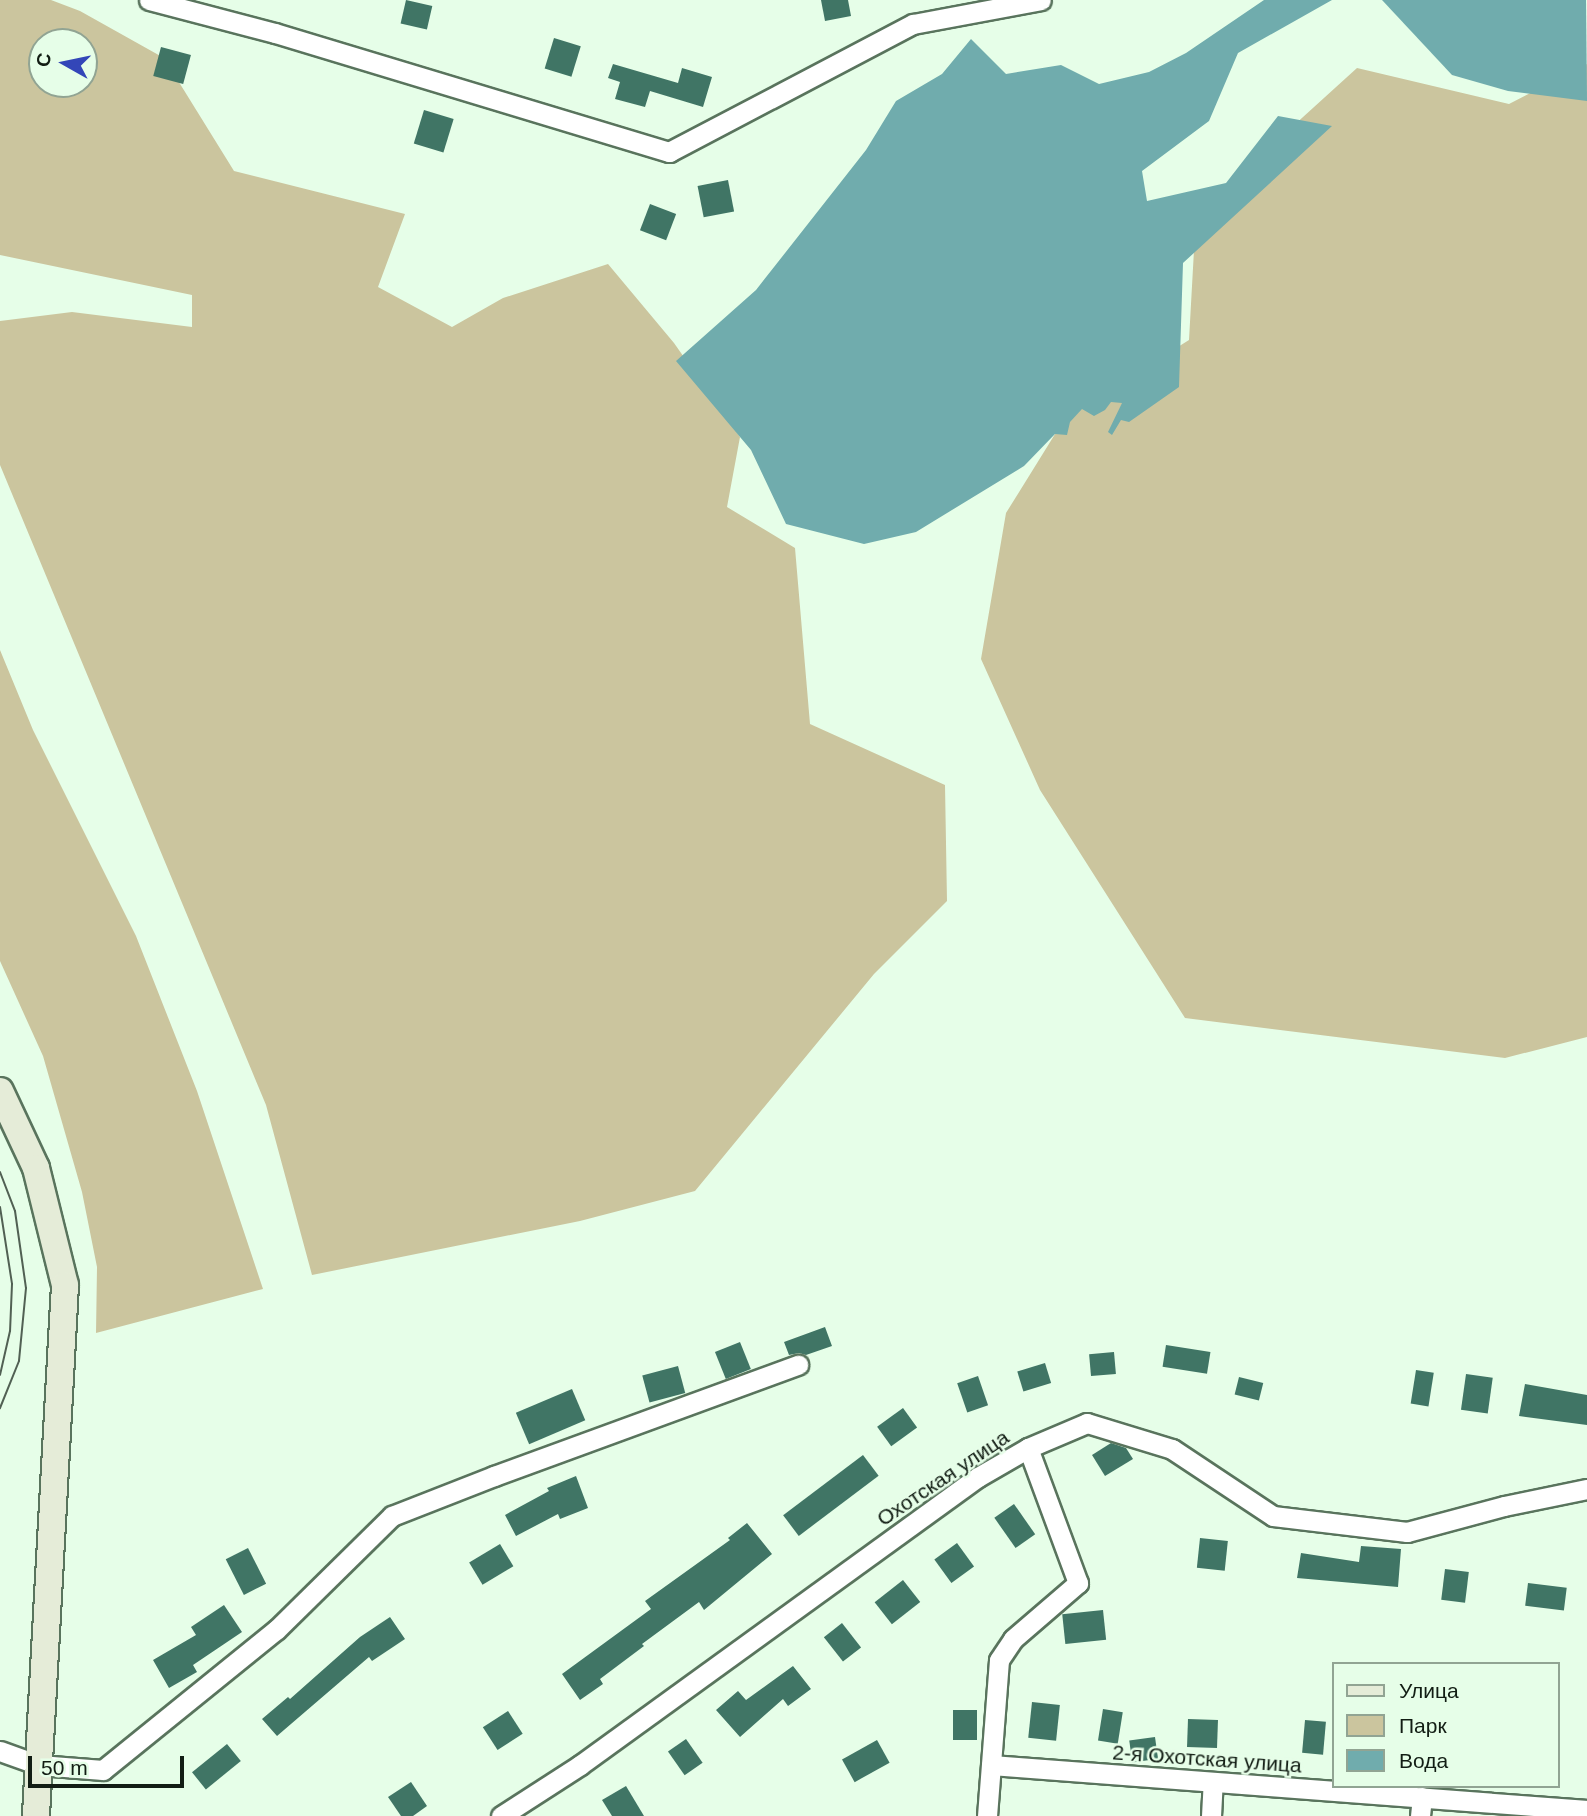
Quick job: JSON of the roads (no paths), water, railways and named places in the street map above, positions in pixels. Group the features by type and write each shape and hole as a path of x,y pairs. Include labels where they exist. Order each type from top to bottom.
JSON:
{"main road":[{"path":"0,1091 36,1168 65,1285 36,1816"}],"street":[{"path":"149,0 275,33 669,152 913,24 1041,0"},
{"path":"0,1751 39,1765 103,1770 276,1630 392,1516 798,1365"},
{"name":"Охотская улица","path":"501,1816 580,1765 978,1477 1028,1448 1087,1423 1172,1449 1273,1516 1407,1532 1504,1506 1587,1489"},
{"path":"987,1816 999,1660 1013,1639 1078,1583 1028,1448"},
{"name":"2-я Охотская улица","path":"991,1765 1213,1782 1421,1807 1587,1810"},
{"path":"1211,1816 1213,1782"}],"water":[{"path":"1264,0 1332,0 1238,53 1209,121 1142,171 1147,201 1226,183 1278,116 1332,126 1183,263 1179,387 1129,422 1121,420 1112,435 1108,432 1122,403 1111,402 1105,410 1094,416 1082,409 1070,422 1067,435 1055,434 1024,466 916,532 864,544 786,524 751,450 676,361 756,290 866,150 896,101 942,74 971,39 1006,74 1061,65 1099,84 1149,72 1186,53"},
{"path":"1382,0 1586,0 1587,101 1508,91 1452,75"}],"tram line":[{"path":"0,1172 15,1211 26,1288 19,1361 0,1408"},
{"path":"0,1207 12,1284 10,1331 0,1375"}]}
